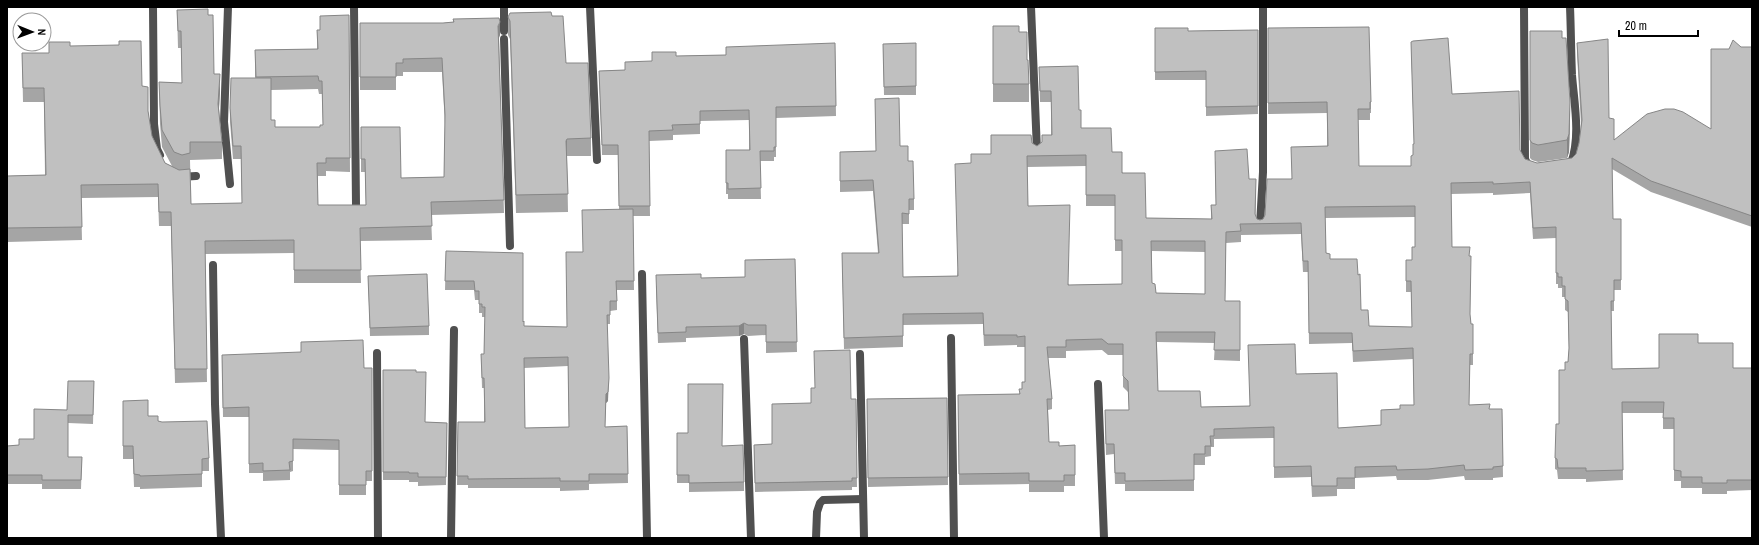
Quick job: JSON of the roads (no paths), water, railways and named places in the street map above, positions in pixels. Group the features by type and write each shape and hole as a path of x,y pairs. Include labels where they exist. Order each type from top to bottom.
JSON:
{"lane":[{"path":"153,7 154,124 157,149 164,164"},
{"path":"228,7 224,122 230,184"},
{"path":"354,7 356,204"},
{"path":"504,7 510,246"},
{"path":"590,7 597,160"},
{"path":"1031,7 1037,151"},
{"path":"1260,225 1263,172 1262,7"},
{"path":"1524,7 1525,159 1528,165 1537,168"},
{"path":"1560,166 1571,163 1575,153 1576,131 1570,7"},
{"path":"170,174 181,178 196,176"},
{"path":"213,265 214,404 221,538"},
{"path":"642,274 647,538"},
{"path":"451,538 454,330"},
{"path":"951,338 954,538"},
{"path":"744,339 751,538"},
{"path":"377,353 378,538"},
{"path":"860,354 864,538"},
{"path":"1098,384 1104,538"},
{"path":"816,538 817,512 820,503 823,500 863,499"}]}
